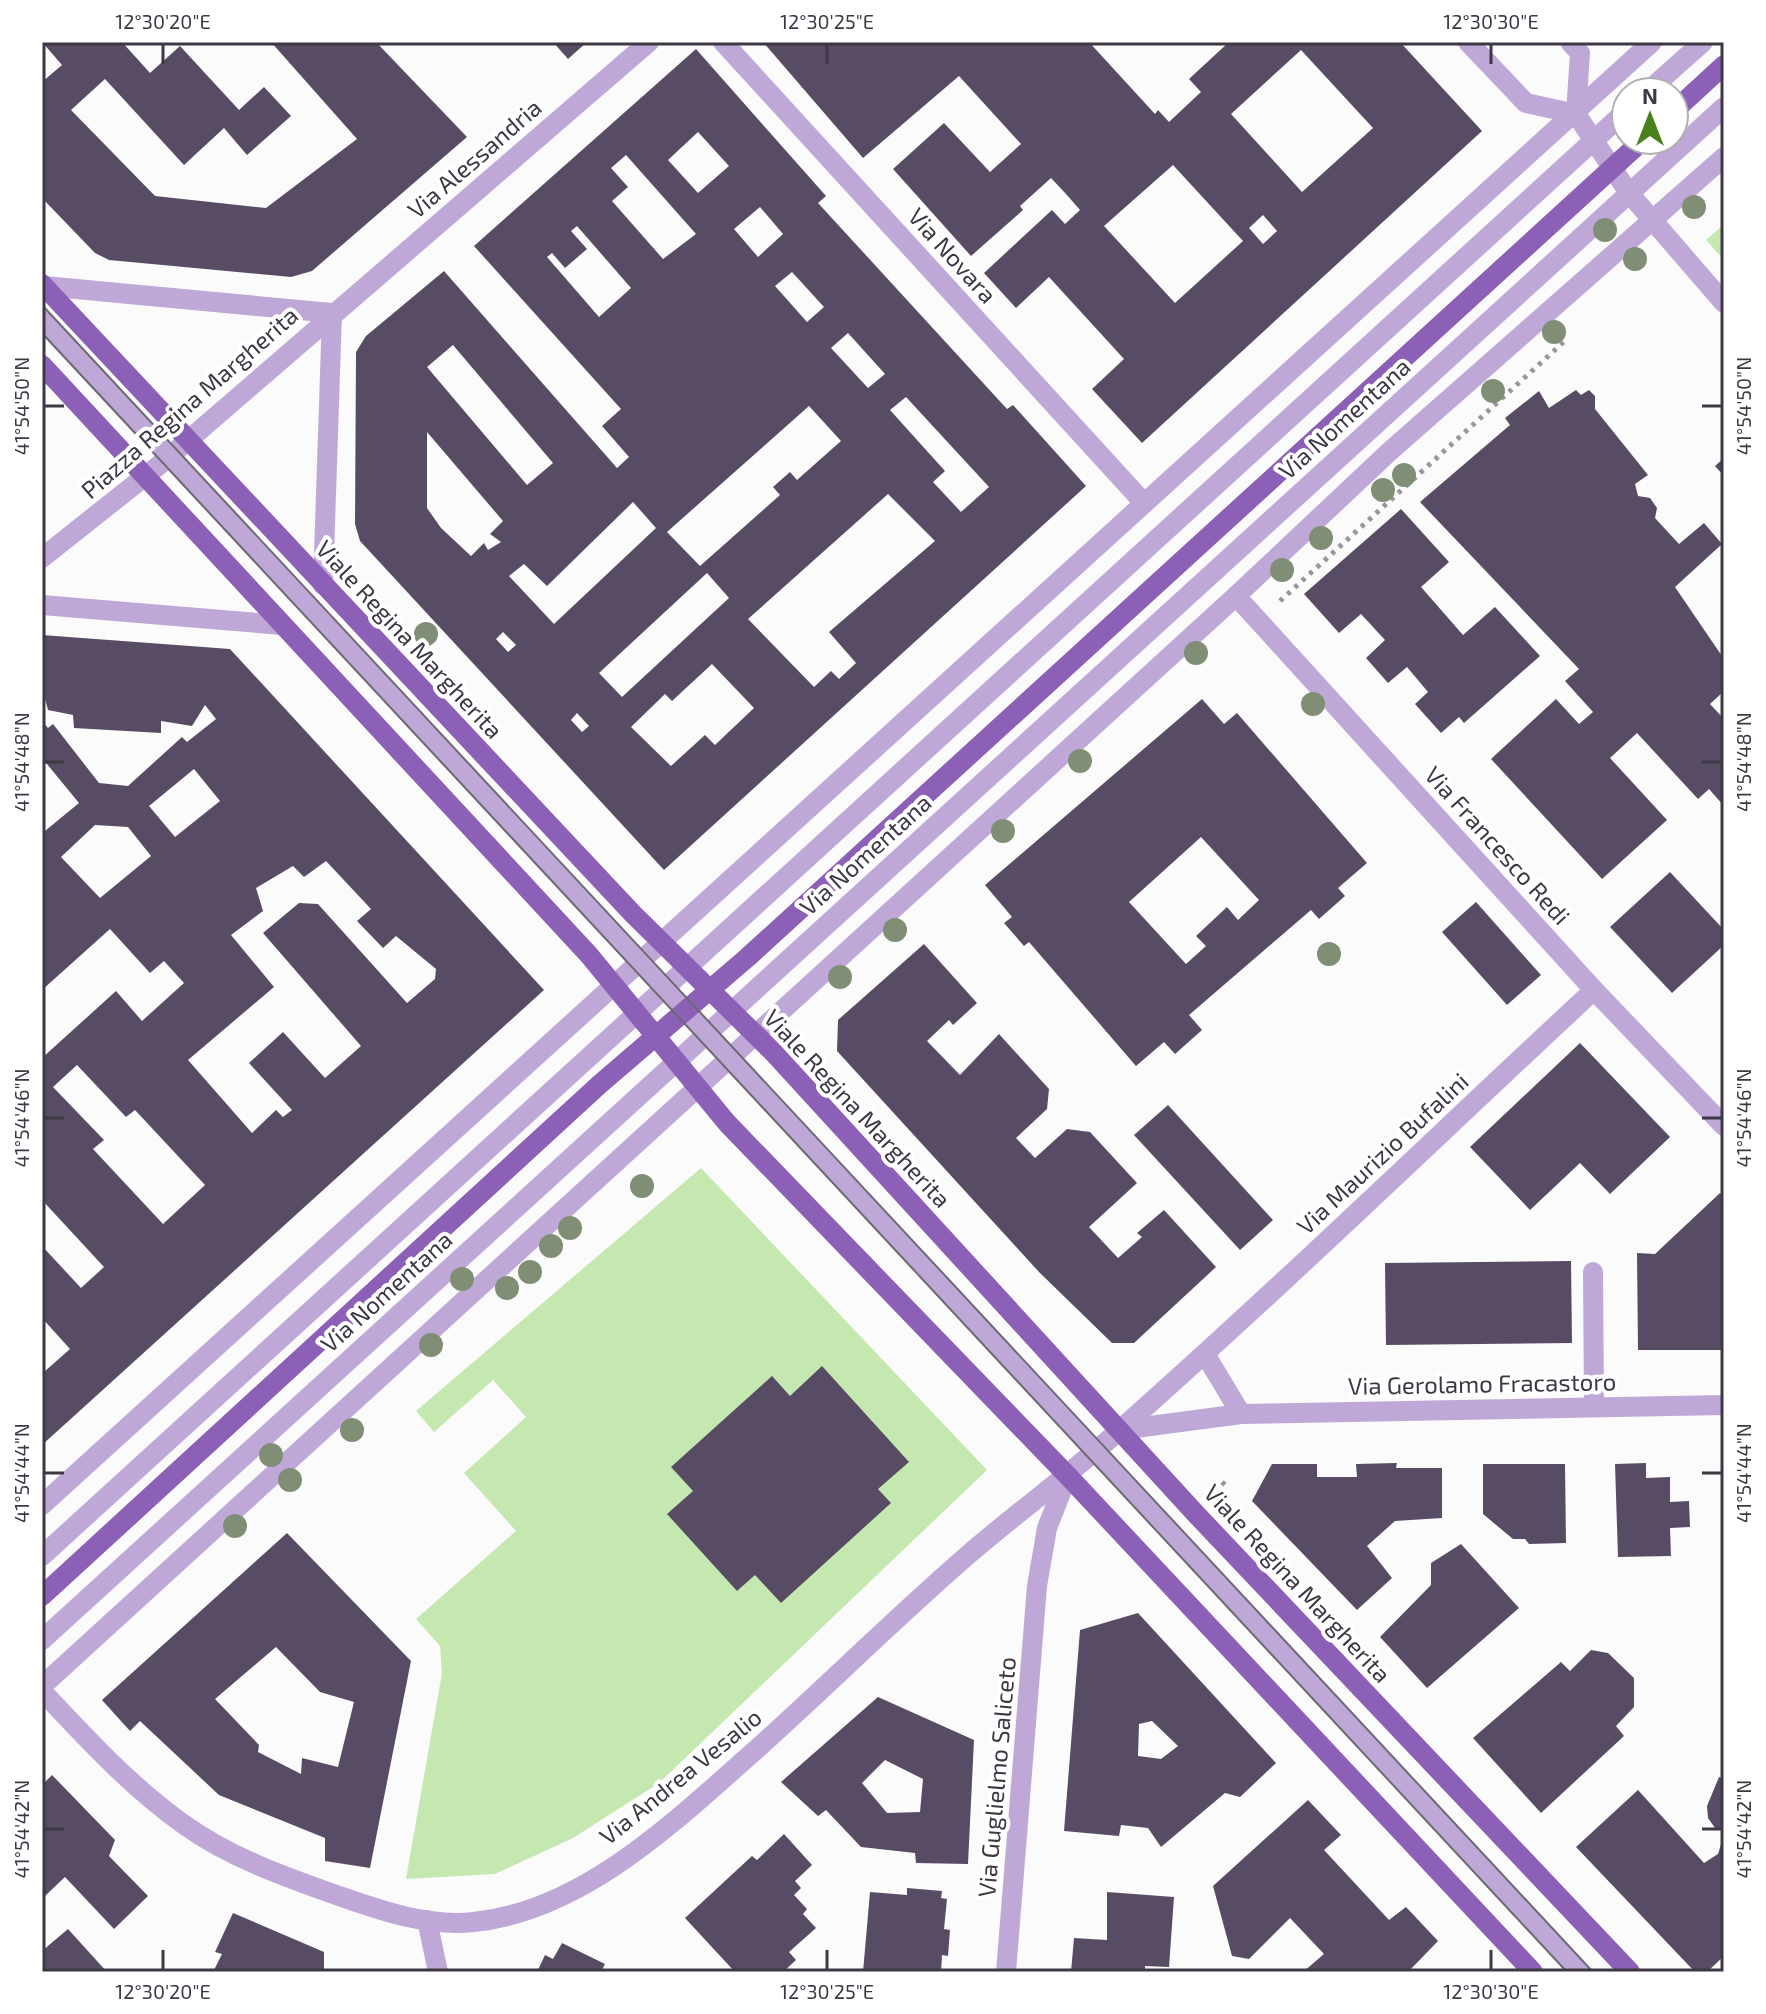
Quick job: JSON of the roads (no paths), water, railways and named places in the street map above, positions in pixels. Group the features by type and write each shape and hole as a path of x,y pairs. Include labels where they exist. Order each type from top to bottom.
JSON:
{"main road":[{"path":"1690,96 1724,65"},
{"name":"Via Nomentana","path":"42,1596 1626,156"},
{"name":"Viale Regina Margherita","path":"43,285 661,942 755,1034 1120,1430 1630,1972"},
{"path":"42,365 614,984 696,1088 1068,1476 1533,1972"}],"street":[{"name":"Via Alessandria","path":"332,313 649,42"},
{"name":"Via Novara","path":"723,42 1144,503"},
{"path":"1468,42 1526,103 1576,114"},
{"path":"1570,42 1580,53 1576,114 1629,193 1724,303"},
{"path":"42,1505 1652,42"},
{"path":"1665,76 1703,42"},
{"name":"Via Nomentana","path":"42,1640 729,1010 1724,107"},
{"name":"Via Nomentana","path":"42,1556 1610,126"},
{"path":"42,1688 728,1057 1236,596 1389,452 1724,157"},
{"name":"Piazza Regina Margherita","path":"43,285 332,313"},
{"name":"Piazza Regina Margherita","path":"42,558 170,455 332,313"},
{"name":"Piazza Regina Margherita","path":"323,585 332,313"},
{"path":"42,320 1580,1972"},
{"name":"Via Francesco Redi","path":"1236,596 1594,990 1724,1126"},
{"path":"42,605 282,625"},
{"name":"Via Maurizio Bufalini","path":"1095,1452 1205,1354 1594,990"},
{"path":"1593,1272 1594,1407"},
{"path":"1205,1354 1241,1414"},
{"name":"Via Gerolamo Fracastoro","path":"1120,1430 1241,1414 1724,1405"},
{"name":"Via Andrea Vesalio","path":"42,1688 136,1785 203,1836 243,1859 294,1881 379,1909 427,1920 469,1923 522,1911 553,1899 618,1862 703,1797 982,1543 1095,1452"},
{"name":"Via Guglielmo Saliceto","path":"1006,1972 1037,1586 1047,1528 1068,1476"},
{"path":"427,1920 438,1972"}],"tram line":[{"path":"42,305 1593,1972"},
{"path":"42,333 1567,1972"}]}
